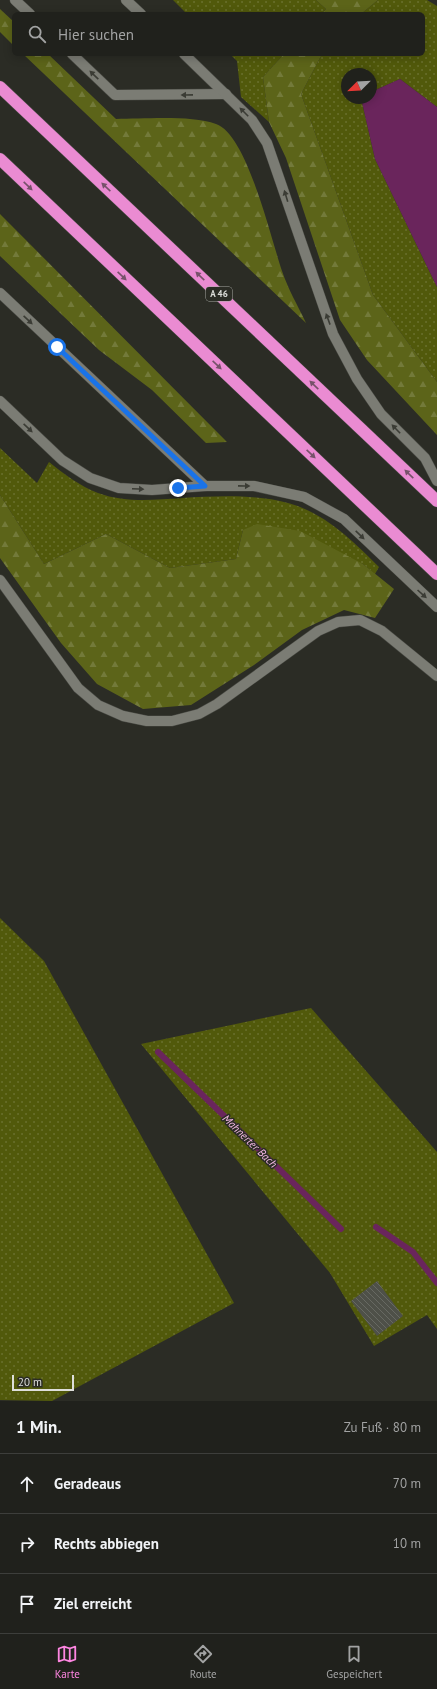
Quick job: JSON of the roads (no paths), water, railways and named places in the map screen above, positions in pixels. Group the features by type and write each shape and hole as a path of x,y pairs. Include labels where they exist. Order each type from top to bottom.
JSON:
{"highway":[{"name":"A 46","path":"0,86 437,501"},
{"path":"0,159 437,574"}],"lane":[{"path":"15,0 28,12"},
{"path":"126,0 139,12"},
{"path":"74,56 115,95 226,94"},
{"path":"186,56 252,120 267,143 333,334 356,379 381,414 425,458 437,481"},
{"path":"0,293 205,486"},
{"path":"0,401 62,460 90,478 119,488 152,490 205,486 254,486 304,497 344,519 406,580 437,607"},
{"path":"0,580 78,688 98,705 123,716 147,721 172,721 199,714 217,704 318,631 338,622 360,620 382,631 437,676"}],"waterway":[{"name":"Mahnerter Bach","path":"158,1052 341,1229"},
{"name":"Mahnerter Bach","path":"376,1227 413,1252 437,1283"}]}
